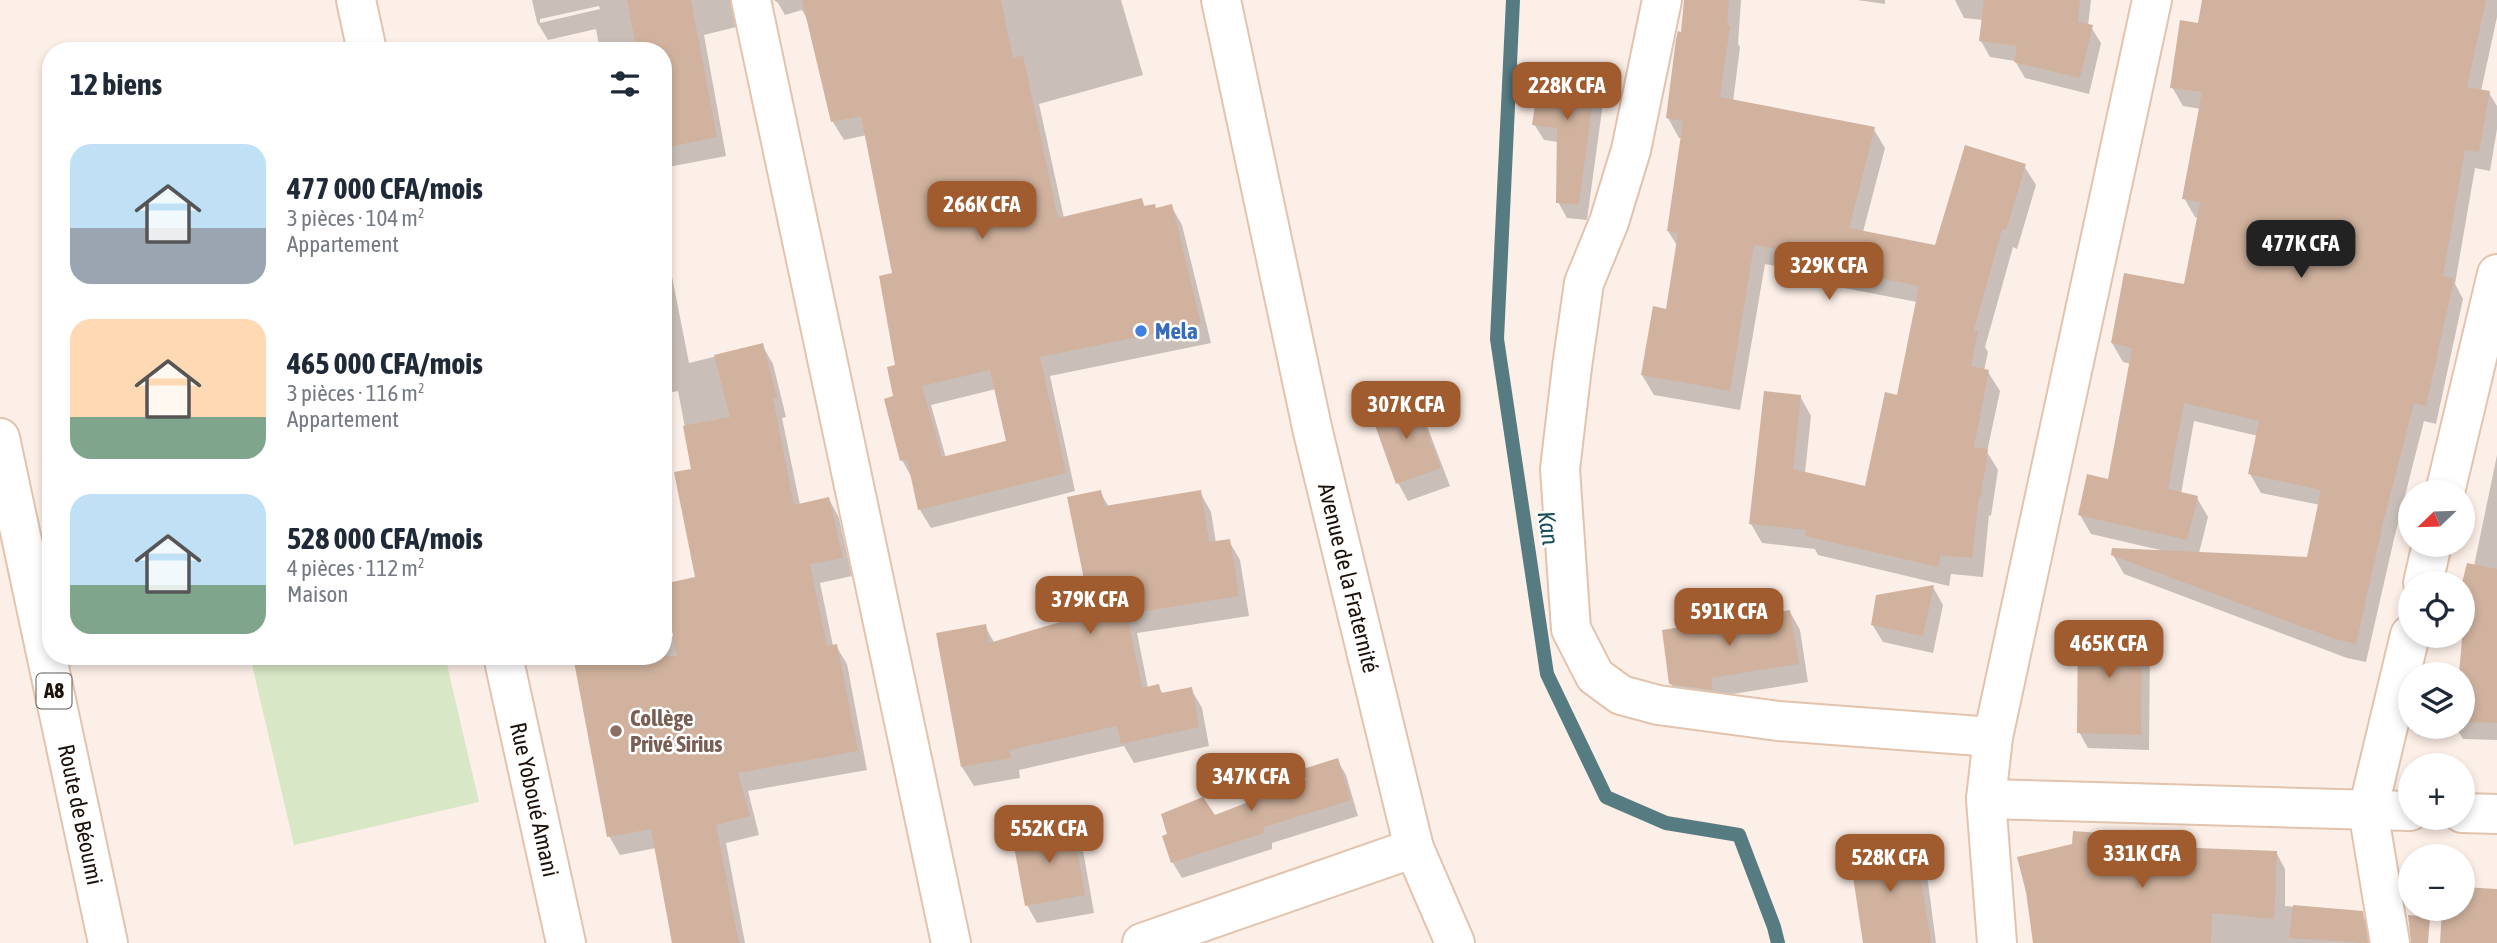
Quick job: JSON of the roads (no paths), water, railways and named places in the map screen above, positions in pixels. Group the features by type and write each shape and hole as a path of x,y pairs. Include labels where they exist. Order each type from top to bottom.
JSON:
{"street":[{"path":"356,0 365,42"},
{"path":"751,0 951,943"},
{"name":"Avenue de la Fraternité","path":"1221,0 1313,432 1414,848 1455,943"},
{"path":"1662,0 1631,150 1609,222 1584,283 1560,469 1571,629 1595,676 1621,695 1658,705 1778,721 1993,737"},
{"path":"1997,943 1986,799 1993,737 2152,0"},
{"path":"2448,480 2497,274"},
{"name":"Route de Béoumi","path":"0,438 42,634"},
{"path":"2390,943 2368,810 2407,648"},
{"name":"Route de Béoumi","path":"49,665 108,943"},
{"name":"Rue Yoboué Amani","path":"505,665 566,943"},
{"path":"1986,799 2398,811"},
{"path":"2475,813 2497,814"},
{"path":"1142,943 1414,848"}],"waterway":[{"name":"Kan","path":"1513,0 1497,339 1547,674 1606,797 1666,823 1739,835 1778,943"}],"place":[{"name":"Mela","path":"1141,331"},
{"name":"Collège Privé Sirius","path":"616,731"}]}
